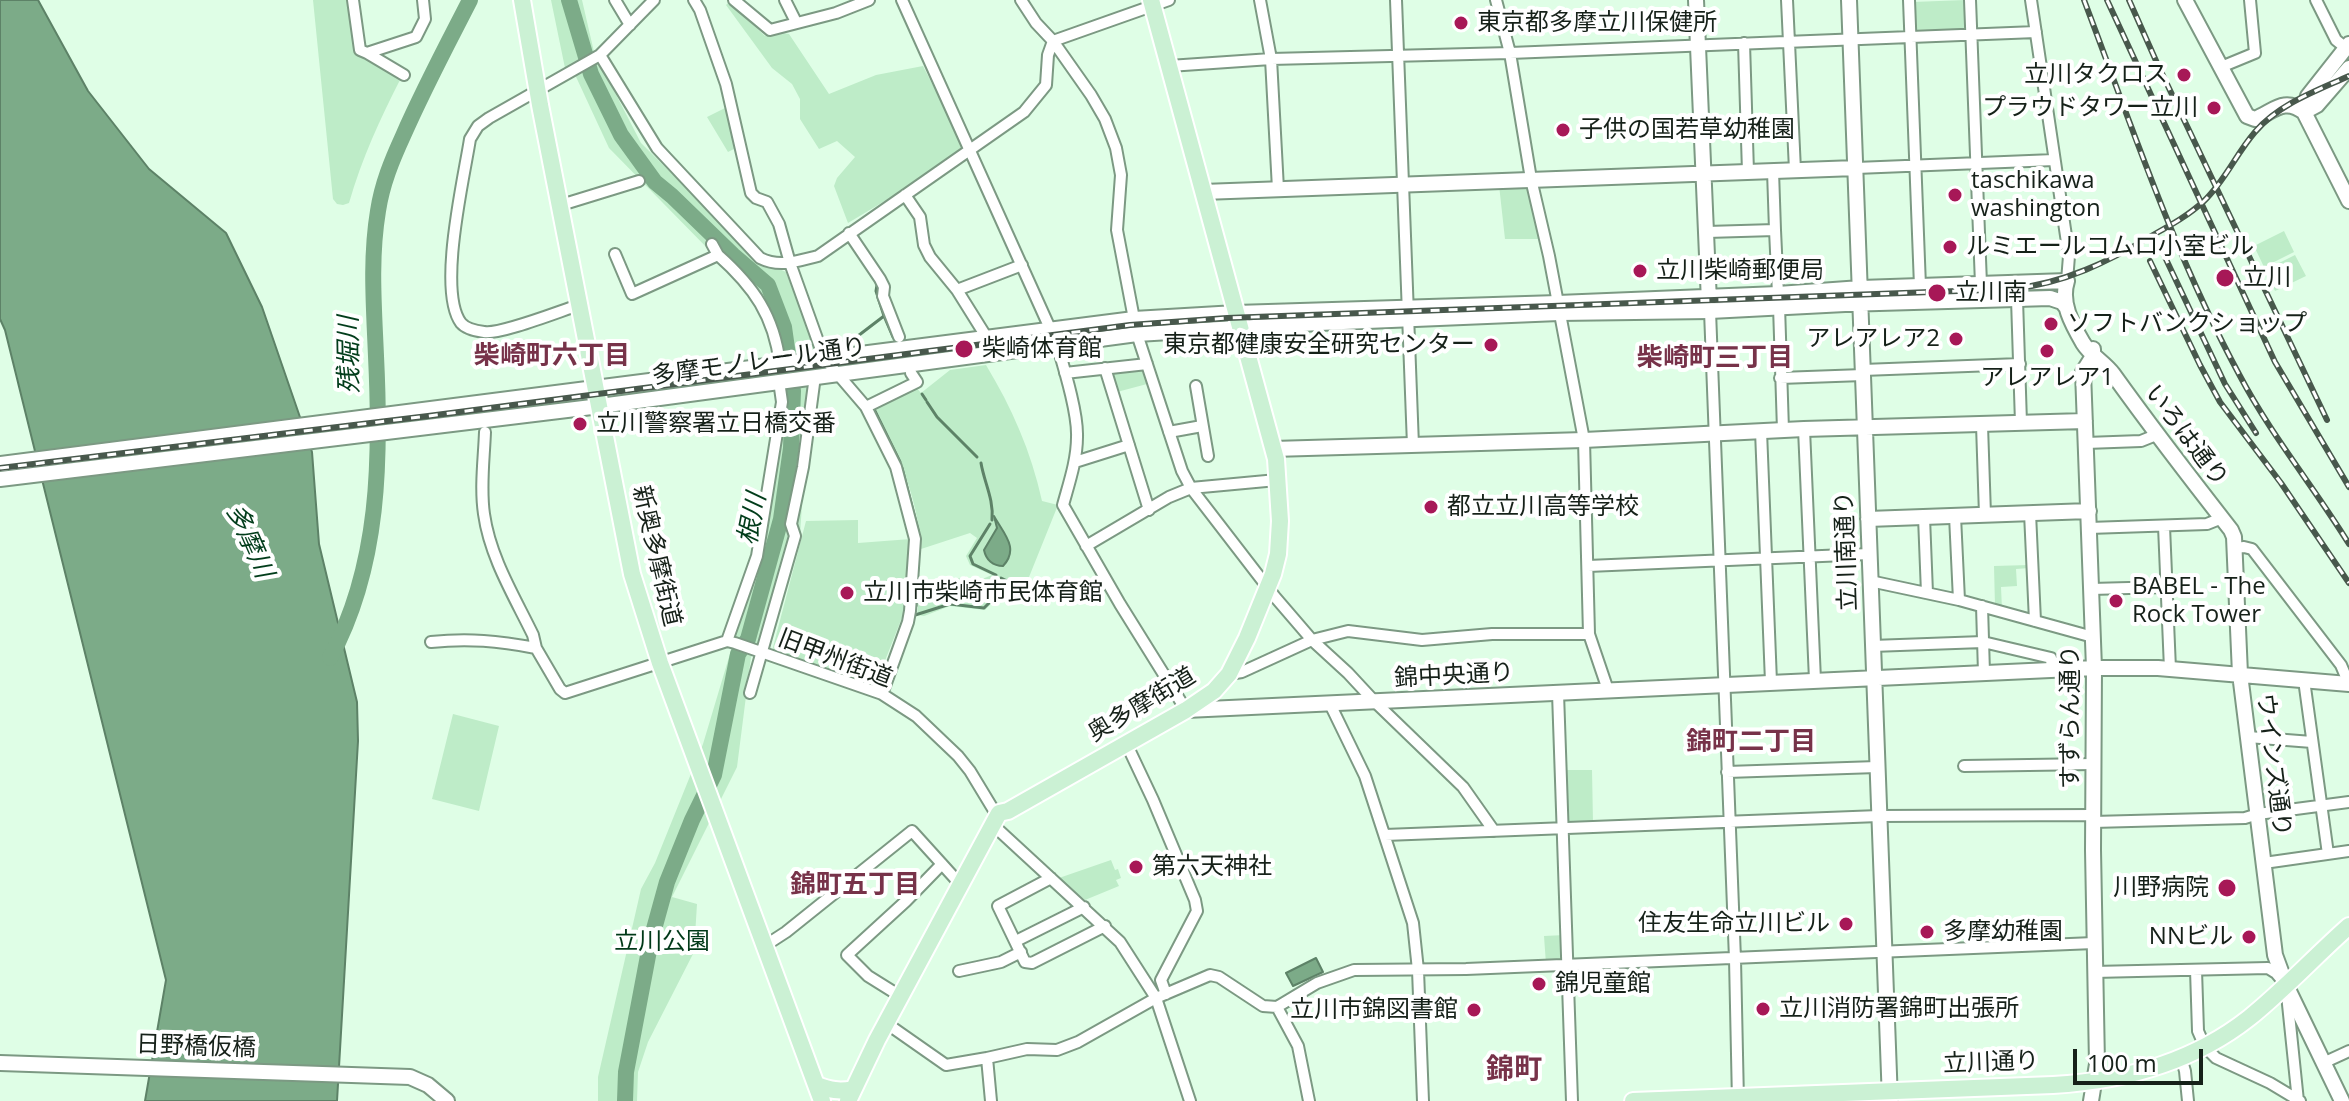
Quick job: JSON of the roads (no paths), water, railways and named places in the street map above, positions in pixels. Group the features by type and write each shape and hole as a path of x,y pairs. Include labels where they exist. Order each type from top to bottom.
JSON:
{"main road":[{"name":"新奥多摩街道","path":"522,0 632,574 660,663 766,945 817,1094"},
{"name":"奥多摩街道","path":"995,818 1127,745 1214,691 1229,674 1243,648 1278,554 1280,542 1273,449 1151,3"},
{"path":"817,1094 829,1090 850,1095 995,818"},
{"name":"立川通り","path":"1633,1101 1890,1096 2096,1081 2138,1073 2205,1047 2247,1019 2345,934"}],"street":[{"path":"353,0 360,50 404,75"},
{"path":"367,53 416,37 425,19 423,0"},
{"path":"615,0 630,25"},
{"path":"579,305 494,332 486,333 462,324 455,310 452,249 470,139 478,126 600,55 654,0"},
{"path":"694,0 726,84 751,193 767,202 779,224 818,359 866,407 896,467 915,539 913,577 908,622 882,694"},
{"path":"734,0 770,30 836,13 869,0"},
{"path":"785,0 796,22"},
{"path":"902,0 1057,344 1077,434 1075,462 1063,505 1186,710"},
{"path":"1021,0 1053,41 1105,119 1116,148 1121,175 1117,230 1136,326 1182,471 1191,488 1312,640 1463,787 1494,831"},
{"path":"600,55 657,148 681,176 760,258 770,263 790,263 818,256 1024,112 1046,85 1048,55 1053,41 1151,3 1169,0"},
{"path":"1260,0 1271,59 1278,189"},
{"path":"1396,0 1413,445"},
{"path":"1496,0 1510,53 1531,179 1584,440 1589,634 1608,690"},
{"path":"1696,0 1738,1099"},
{"path":"1787,0 1795,170"},
{"name":"立川南通り","path":"1849,0 1890,1096"},
{"path":"1909,0 1920,286"},
{"path":"1970,0 1981,284"},
{"path":"2031,0 2069,256 2063,298 2083,342 2093,356"},
{"path":"2185,0 2247,116 2258,118 2284,105 2292,105 2304,112 2349,201"},
{"path":"2221,67 2255,53 2250,0"},
{"path":"2304,112 2308,96 2348,46 2336,40 2316,0"},
{"path":"1169,66 1271,59 1398,57 2036,32"},
{"path":"1744,43 1748,172"},
{"path":"2304,112 2317,105 2349,68"},
{"path":"1203,192 2054,160"},
{"path":"1773,171 1783,430"},
{"path":"561,205 639,181"},
{"path":"905,195 920,217 924,245 930,257 957,290 987,338"},
{"path":"1707,232 1775,230"},
{"path":"849,233 884,287 883,296 899,337"},
{"path":"712,244 767,312 776,337 780,364"},
{"path":"615,254 632,294 718,255"},
{"path":"957,290 1022,265"},
{"path":"1778,300 1861,288 2067,281"},
{"path":"2067,281 2073,309 2093,349 2093,356"},
{"path":"1778,300 1861,305 2050,298 2066,307"},
{"path":"2017,299 2021,423"},
{"name":"多摩モノレール通り","path":"0,464 1051,329 1778,300"},
{"name":"多摩モノレール通り","path":"0,479 600,406 1057,344 1136,326"},
{"name":"すずらん通り","path":"2091,1101 2096,1081 2094,668 2083,372 2093,356"},
{"name":"いろは通り","path":"2093,356 2104,363 2231,530 2235,548"},
{"path":"1065,373 1147,364"},
{"path":"1780,378 2020,364"},
{"path":"1105,368 1149,510"},
{"path":"866,407 917,382 911,373"},
{"path":"750,693 757,651 795,536 791,524 803,467 814,377"},
{"path":"485,432 483,495 486,526 497,563 533,635 536,648 565,693 731,642 757,556 782,402 781,381"},
{"path":"1196,386 1208,456"},
{"path":"1273,449 2085,421"},
{"path":"1982,425 1985,515"},
{"path":"1169,432 1202,426"},
{"path":"1804,429 1815,680"},
{"path":"1761,431 1771,682"},
{"path":"2086,443 2141,441 2156,435"},
{"path":"1075,462 1129,445"},
{"path":"1086,546 1169,497 1191,488 1277,480"},
{"path":"1868,519 2089,511"},
{"path":"2030,513 2035,621"},
{"path":"1955,516 1959,600"},
{"path":"1924,517 1927,593"},
{"path":"2089,528 2207,524 2222,518"},
{"path":"2164,526 2170,669"},
{"path":"1873,677 2094,668 2170,669 2349,684 2341,665 2252,549 2235,548"},
{"name":"ウインズ通り","path":"2235,548 2240,674 2275,955 2286,985 2342,1101"},
{"path":"1588,566 1869,554"},
{"path":"1870,581 1959,600 2093,637"},
{"path":"2091,589 2167,587"},
{"path":"1982,606 1984,673"},
{"path":"1229,674 1242,672 1312,640 1348,631 1422,640 1492,634 1589,634"},
{"path":"431,642 465,638 536,648"},
{"name":"旧甲州街道","path":"731,642 882,694 916,716 945,741 970,771 993,809 995,818 1051,878 1120,942 1161,996"},
{"path":"1872,646 1983,642 2051,658 2052,670"},
{"name":"錦中央通り","path":"1186,710 1873,677"},
{"path":"2304,680 2328,854"},
{"path":"1558,693 1572,1101"},
{"path":"1330,704 1365,776 1413,923 1423,1101"},
{"path":"2248,737 2312,742"},
{"path":"1127,745 1153,800 1197,911 1161,980 1161,996 1190,1101"},
{"path":"1964,766 2093,764"},
{"path":"1727,772 1877,767"},
{"path":"1385,835 1879,816 2245,818 2349,802"},
{"path":"766,945 912,831 960,884"},
{"path":"2264,863 2349,851"},
{"path":"900,996 868,976 847,955 942,864"},
{"path":"1051,878 998,906 1025,962 1032,963 1105,926"},
{"path":"959,971 1001,962 1018,946 1084,907"},
{"path":"886,1023 946,1065 1027,1049 1057,1050 1078,1042 1161,996 1210,975 1219,977 1263,1006 1277,1007 1317,983 1354,970 1735,959 2094,943"},
{"path":"2094,972 2268,968 2276,973 2286,985 2298,1101"},
{"path":"2196,970 2198,1031 2205,1047 2216,1058 2270,1083 2298,1101"},
{"path":"1277,1007 1298,1046 1309,1101"},
{"path":"2323,1063 2349,1051"},
{"path":"987,1058 991,1101"},
{"path":"2181,1058 2188,1101"},
{"name":"日野橋仮橋","path":"0,1063 390,1075 410,1077 428,1085 447,1101"}],"water":[{"name":"多摩川","path":"0,0 38,0 88,91 149,169 226,233 262,307 312,452 319,544 357,702 358,741 337,1101 145,1101 166,980 0,319"},
{"path":"994,516 1010,547 1003,566 990,562 984,550 997,528"},
{"path":"1316,958 1323,972 1293,986 1286,973"}],"waterway":[{"name":"残堀川","path":"330,658 347,623 359,586 374,511 378,394 373,265 380,201 391,163 470,0"},
{"name":"根川","path":"569,0 591,74 621,135 655,182 768,285 784,327 793,391 791,448 781,519 748,639 738,654 714,775 667,882 651,940 626,1072 625,1101"},
{"path":"850,342 884,316 877,285"},
{"path":"884,316 893,337"},
{"path":"922,394 926,400"},
{"path":"927,402 937,417 977,457"},
{"path":"873,407 900,462"},
{"path":"981,463 992,520"},
{"path":"902,468 918,530"},
{"path":"990,524 970,556 973,564 996,575"},
{"path":"916,606 918,562"},
{"path":"1001,578 1009,582 1005,587"},
{"path":"912,616 950,604 984,608 1001,591"},
{"path":"880,684 892,652"}],"railway":[{"path":"2084,0 2156,191 2217,331 2265,419 2349,544"},
{"path":"2107,0 2275,362 2349,487"},
{"path":"2129,0 2327,420"},
{"path":"0,468 1130,325 1227,318 2031,286 2103,262 2186,215 2211,193 2248,140 2265,122 2299,99 2349,76"},
{"path":"2164,255 2225,384 2256,433"},
{"path":"2150,261 2220,402 2281,483 2349,583"}],"place":[{"name":"東京都多摩立川保健所","path":"1461,23"},
{"name":"立川タクロス","path":"2184,75"},
{"name":"プラウドタワー立川","path":"2214,108"},
{"name":"子供の国若草幼稚園","path":"1563,130"},
{"name":"taschikawa washington","path":"1955,195"},
{"name":"ルミエールコムロ小室ビル","path":"1950,247"},
{"name":"立川柴崎郵便局","path":"1640,271"},
{"name":"立川","path":"2225,278"},
{"name":"立川南","path":"1937,293"},
{"name":"ソフトバンクショップ","path":"2051,324"},
{"name":"アレアレア2","path":"1956,339"},
{"name":"東京都健康安全研究センター","path":"1491,345"},
{"name":"柴崎体育館","path":"964,349"},
{"name":"アレアレア1","path":"2047,351"},
{"name":"立川警察署立日橋交番","path":"580,424"},
{"name":"都立立川高等学校","path":"1431,507"},
{"name":"立川市柴崎市民体育館","path":"847,593"},
{"name":"BABEL - The Rock Tower","path":"2116,601"},
{"name":"第六天神社","path":"1136,867"},
{"name":"川野病院","path":"2227,888"},
{"name":"住友生命立川ビル","path":"1846,924"},
{"name":"多摩幼稚園","path":"1927,932"},
{"name":"NNビル","path":"2249,937"},
{"name":"錦児童館","path":"1539,984"},
{"name":"立川消防署錦町出張所","path":"1763,1009"},
{"name":"立川市錦図書館","path":"1474,1010"}],"district":[{"name":"柴崎町六丁目","path":"552,357"},
{"name":"柴崎町三丁目","path":"1715,359"},
{"name":"錦町二丁目","path":"1751,743"},
{"name":"錦町五丁目","path":"855,886"},
{"name":"錦町","path":"1514,1070"}],"park label":[{"name":"立川公園","path":"662,942"}]}
